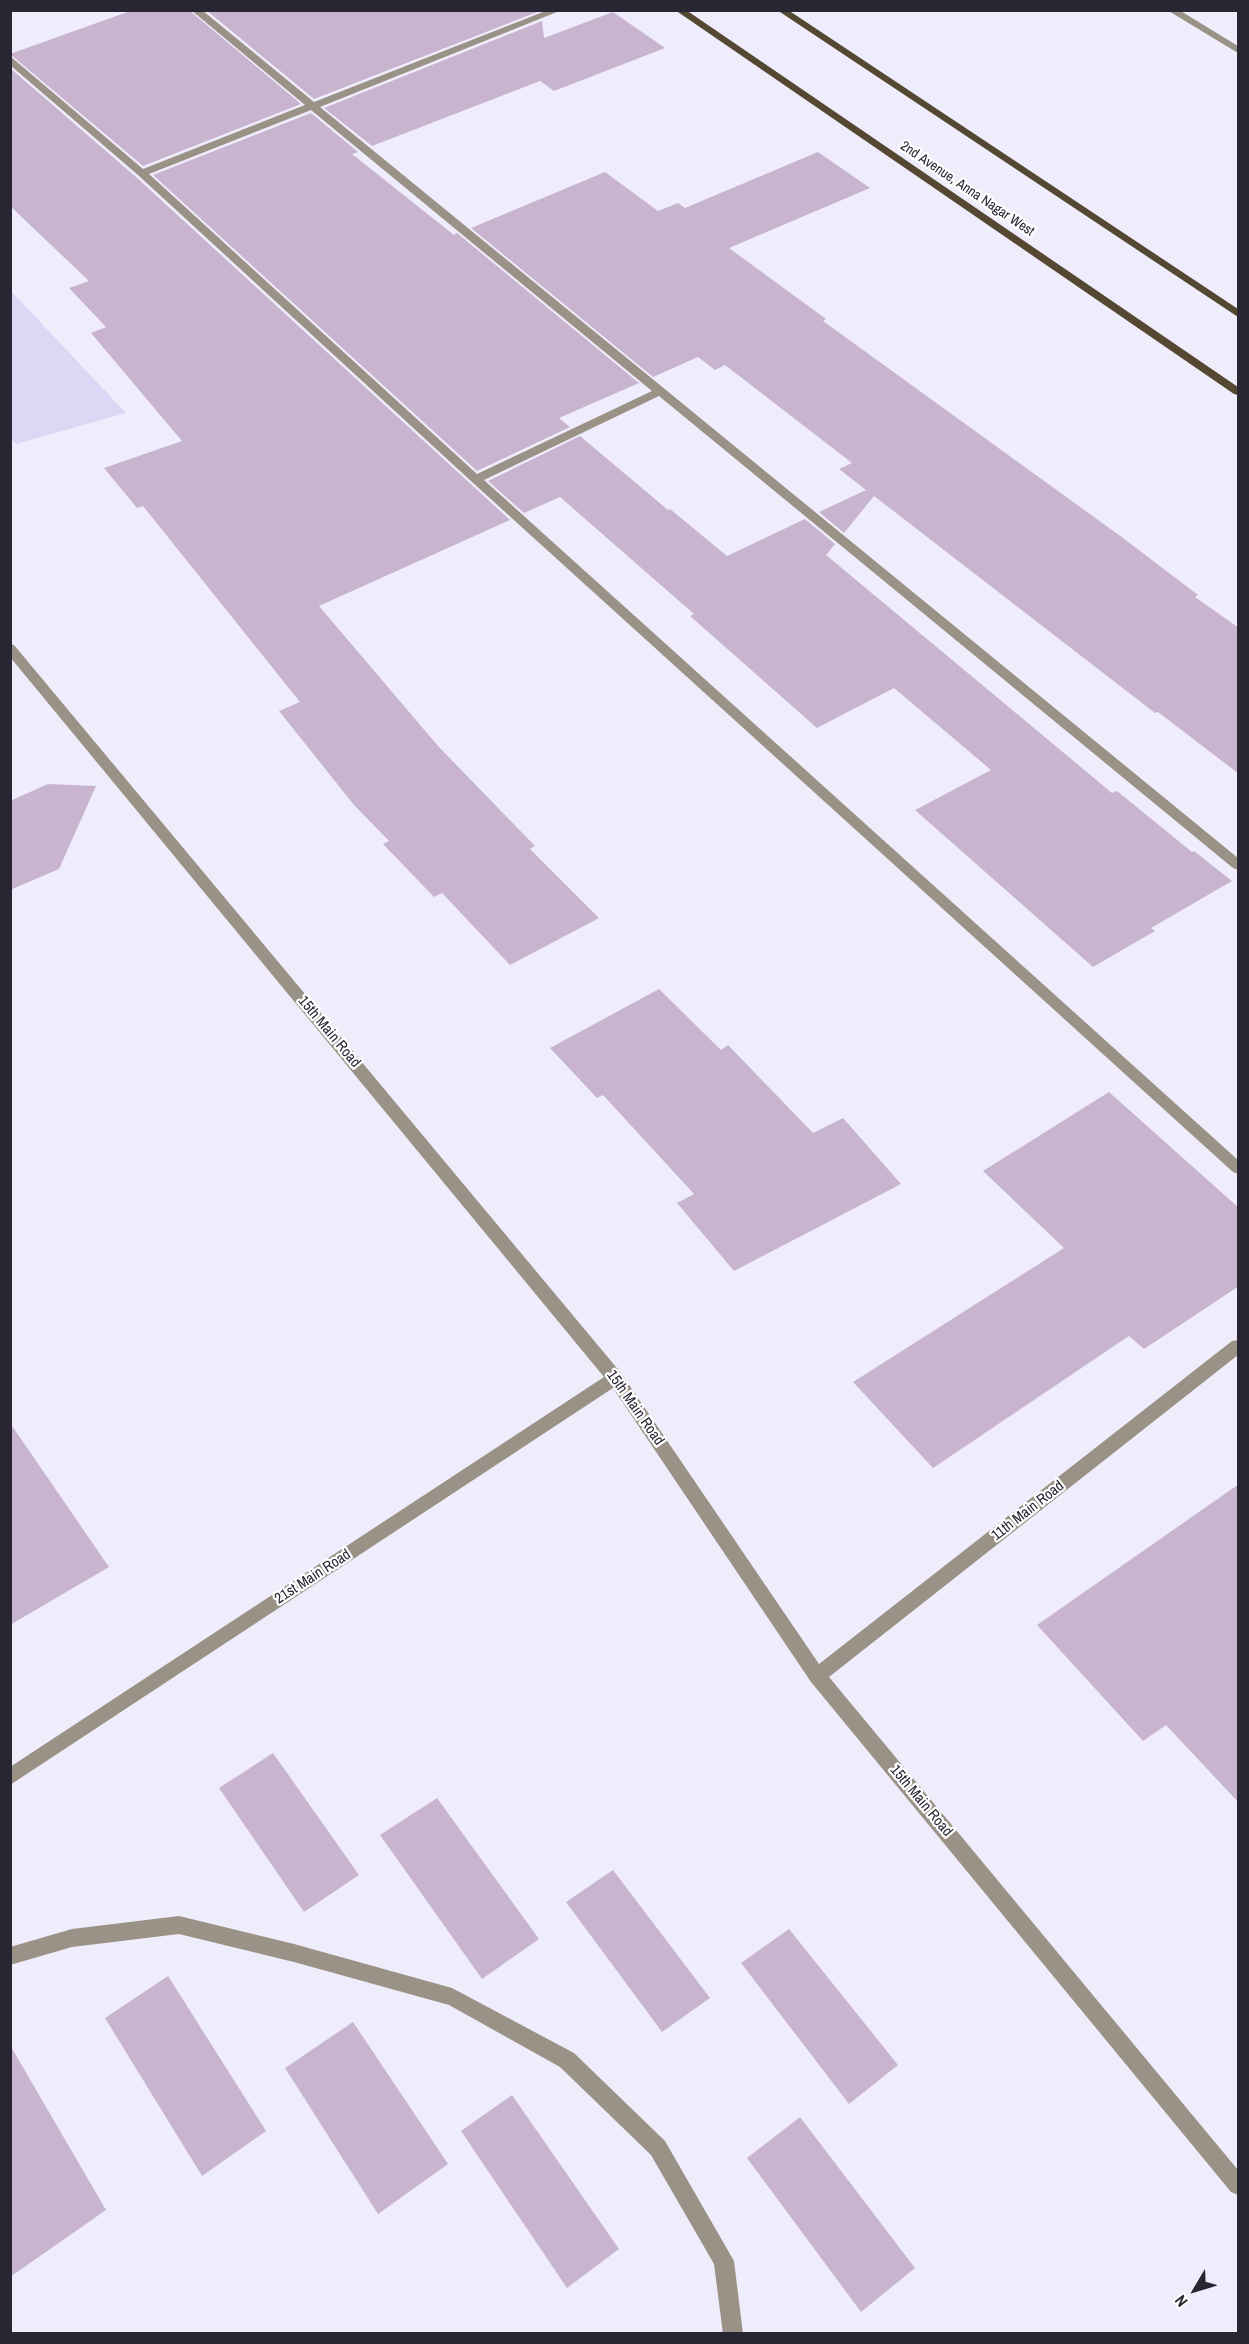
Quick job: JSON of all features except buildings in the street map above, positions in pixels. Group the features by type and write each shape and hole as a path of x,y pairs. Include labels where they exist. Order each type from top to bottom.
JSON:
{"main road":[{"name":"2nd Avenue, Anna Nagar West","path":"679,10 1239,392"},
{"path":"781,10 1239,314"}],"street":[{"path":"195,10 1239,865"},
{"path":"142,173 558,10"},
{"path":"1171,10 1239,50"},
{"path":"10,59 142,173 476,479 1239,1168"},
{"path":"476,479 661,392"},
{"name":"15th Main Road","path":"10,648 615,1377 817,1676 1239,2185"},
{"name":"11th Main Road","path":"817,1676 1239,1347"},
{"name":"21st Main Road","path":"10,1777 615,1377"},
{"path":"10,1956 72,1938 180,1925 294,1953 452,1997 567,2060 658,2148 724,2261 733,2334"}],"shaded area":[{"path":"11,291 126,413 16,444 10,438"}]}
